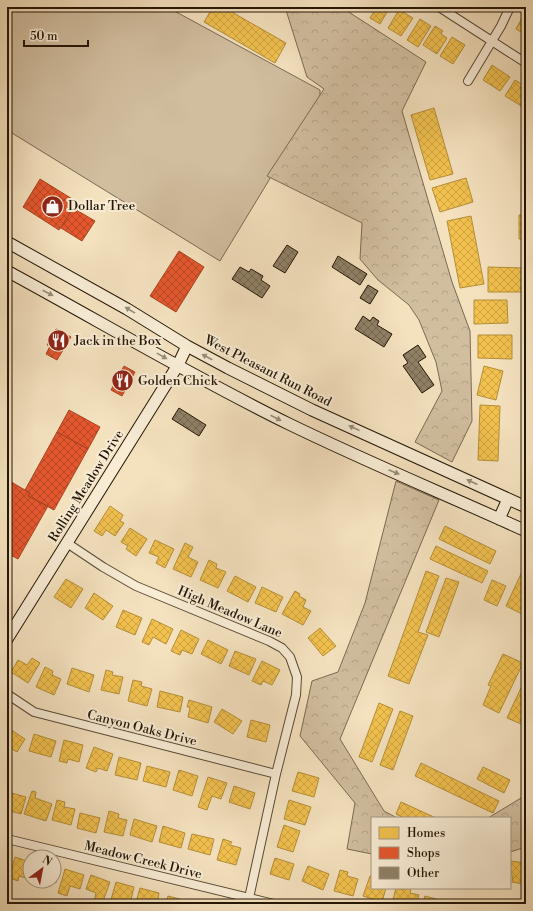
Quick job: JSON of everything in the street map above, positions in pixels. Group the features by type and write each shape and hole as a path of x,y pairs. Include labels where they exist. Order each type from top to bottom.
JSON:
{"main road":[{"name":"West Pleasant Run Road","path":"7,242 128,309 187,346 312,410 526,507"},
{"path":"7,271 178,365 295,427 354,455 526,531"},
{"name":"Rolling Meadow Drive","path":"7,639 178,365 187,346"},
{"path":"498,519 508,498"}],"street":[{"path":"439,7 526,63"},
{"path":"468,81 502,26 510,7"},
{"name":"High Meadow Lane","path":"67,543 103,567 136,586 269,640 282,648 290,657 297,677 296,695 276,774 248,898"},
{"name":"Canyon Oaks Drive","path":"7,694 34,712 276,774"},
{"name":"Meadow Creek Drive","path":"7,839 274,904"}],"green space":[{"path":"7,7 167,7 320,90 320,96 220,261 7,130"},
{"path":"285,7 341,7 426,62 402,111 452,282 470,331 472,421 452,462 415,442 442,391 436,362 419,320 409,305 378,280 360,259 362,223 267,176 324,89 307,77"},
{"path":"396,481 439,500 340,739 384,811 395,817 371,817 371,854 347,849 355,803 300,736 312,681 338,672 365,603"},
{"path":"526,795 526,847 511,852 511,817 490,817"}],"building: Homes":[{"path":"213,7 223,7 286,43 275,63 204,22"},
{"path":"377,7 390,7 380,24 370,18"},
{"path":"473,7 485,7 483,11"},
{"path":"399,10 413,18 401,36 388,28"},
{"path":"524,14 526,15 526,35 516,29"},
{"path":"420,19 431,26 418,47 407,40"},
{"path":"435,26 443,31 441,34 447,38 437,54 423,45"},
{"path":"452,37 465,45 453,64 440,56"},
{"path":"492,65 510,77 500,91 483,80"},
{"path":"515,80 523,85 520,88 526,92 526,102 523,107 505,96"},
{"path":"434,108 453,174 430,180 411,115"},
{"path":"466,178 473,202 440,212 432,188"},
{"path":"519,215 526,215 526,239 519,239"},
{"path":"471,216 484,284 460,288 447,221"},
{"path":"488,267 524,268 523,292 488,292"},
{"path":"474,300 507,300 508,323 474,324"},
{"path":"478,335 512,335 512,359 478,358"},
{"path":"484,366 503,371 496,400 477,395"},
{"path":"480,405 500,406 498,461 478,460"},
{"path":"110,506 123,515 120,521 124,523 115,536 106,530 102,536 94,531"},
{"path":"445,526 496,551 490,564 439,539"},
{"path":"130,528 147,539 136,556 126,549 128,546 121,542"},
{"path":"155,540 174,549 165,568 156,563 159,557 149,553"},
{"path":"185,543 193,547 188,557 198,562 191,577 173,569"},
{"path":"436,546 488,571 482,583 430,559"},
{"path":"209,560 217,564 216,568 226,572 218,588 200,580"},
{"path":"526,563 526,616 506,606"},
{"path":"426,571 439,576 418,632 428,635 409,684 388,676"},
{"path":"235,576 256,587 248,602 227,591"},
{"path":"446,578 459,582 439,637 426,632"},
{"path":"66,579 83,589 71,608 54,597"},
{"path":"492,580 506,586 497,606 484,600"},
{"path":"262,587 283,597 276,612 255,603"},
{"path":"295,591 300,594 299,596 306,600 303,607 311,611 303,625 282,614"},
{"path":"94,593 113,606 103,620 85,608"},
{"path":"123,610 142,618 135,635 116,627"},
{"path":"152,619 173,629 166,644 153,637 149,645 142,642"},
{"path":"320,628 336,646 323,656 308,638"},
{"path":"181,630 199,639 192,654 182,650 180,655 171,651"},
{"path":"208,640 228,650 221,664 201,654"},
{"path":"235,651 256,659 249,675 229,666"},
{"path":"503,654 523,663 499,713 483,705 491,686 488,685"},
{"path":"32,658 40,663 28,683 11,672 18,660 27,665"},
{"path":"262,661 280,670 272,685 263,681 261,685 252,681"},
{"path":"45,667 53,671 52,675 61,679 54,695 36,687"},
{"path":"72,668 94,675 89,692 67,684"},
{"path":"106,670 113,672 112,675 123,677 119,694 101,690"},
{"path":"526,677 526,726 507,718"},
{"path":"133,680 142,682 141,686 152,689 147,706 128,701"},
{"path":"160,691 183,697 180,712 157,707"},
{"path":"189,700 212,707 208,723 188,717 190,707 187,707"},
{"path":"379,703 393,709 372,762 359,757"},
{"path":"222,709 242,721 233,734 214,722"},
{"path":"400,711 413,716 393,770 380,765"},
{"path":"251,720 270,725 266,742 247,737"},
{"path":"7,727 25,739 17,752 7,746"},
{"path":"34,734 56,741 51,757 29,751"},
{"path":"64,740 83,745 79,762 68,759 67,763 59,761"},
{"path":"94,747 113,754 107,771 98,768 96,772 86,768"},
{"path":"119,757 141,763 137,780 115,775"},
{"path":"421,763 499,801 493,813 415,776"},
{"path":"147,766 170,772 166,787 143,781"},
{"path":"483,767 510,780 504,793 477,779"},
{"path":"179,770 198,776 192,796 173,790"},
{"path":"298,772 319,778 314,797 292,791"},
{"path":"208,777 227,783 221,799 212,796 207,810 198,807"},
{"path":"7,785 10,786 8,792 26,797 21,814 7,810"},
{"path":"234,786 255,793 250,809 229,802"},
{"path":"32,791 36,792 35,798 52,804 46,821 24,814"},
{"path":"57,800 65,802 64,807 75,809 71,825 52,820"},
{"path":"289,800 311,807 305,825 284,819"},
{"path":"401,802 434,817 402,817 396,814"},
{"path":"109,811 119,814 118,818 127,820 123,836 104,832"},
{"path":"80,813 100,818 96,833 77,828"},
{"path":"134,819 157,826 152,842 130,835"},
{"path":"284,825 300,831 293,852 277,847"},
{"path":"163,826 185,833 181,848 159,842"},
{"path":"192,834 214,839 210,855 188,849"},
{"path":"223,839 232,842 230,845 241,848 236,865 217,860"},
{"path":"15,857 22,859 22,877 19,876 18,881 9,878"},
{"path":"275,858 294,864 289,880 270,874"},
{"path":"511,861 526,863 523,884 512,882 513,876 511,875"},
{"path":"308,866 329,874 323,890 302,881"},
{"path":"65,869 84,875 80,889 70,886 67,896 58,893 59,889 62,889 62,879"},
{"path":"340,870 348,872 347,876 358,879 353,896 334,891"},
{"path":"91,875 110,882 102,904 94,902 96,893 86,889"},
{"path":"370,876 371,889 386,889 382,902 363,896"},
{"path":"116,882 134,887 130,904 120,901 119,904 110,903"},
{"path":"140,888 159,893 157,904 144,904 136,902"},
{"path":"396,889 411,889 410,893 419,895 416,904 392,904"},
{"path":"168,896 187,901 186,904 166,904"},
{"path":"425,896 447,902 446,904 422,904"}],"building: Shops":[{"path":"40,179 77,202 59,230 23,207"},
{"path":"73,208 95,221 82,241 61,228"},
{"path":"179,251 204,267 176,312 150,296"},
{"name":"Jack in the Box","path":"56,329 71,337 57,360 46,354 50,346 47,345"},
{"name":"Golden Chick","path":"124,366 135,372 122,396 111,390"},
{"path":"69,410 100,427 88,449 57,432"},
{"path":"57,432 88,449 54,510 28,496 30,493 25,490"},
{"path":"8,480 30,493 28,496 48,506 18,559 7,553"}],"building: Other":[{"path":"287,245 298,252 285,273 273,266"},
{"path":"338,256 367,274 360,285 332,267"},
{"path":"240,267 249,272 251,269 263,276 261,280 270,286 262,298 232,279"},
{"path":"368,285 378,291 370,304 360,298"},
{"path":"363,316 370,321 373,317 379,321 377,325 392,334 384,347 355,329"},
{"path":"418,345 426,357 418,362 434,385 422,393 403,366 408,363 403,355"},
{"path":"179,408 206,425 199,436 172,419"}],"place":[{"name":"Dollar Tree","path":"52,206"},
{"name":"Jack in the Box","path":"59,341"},
{"name":"Golden Chick","path":"123,381"}]}
